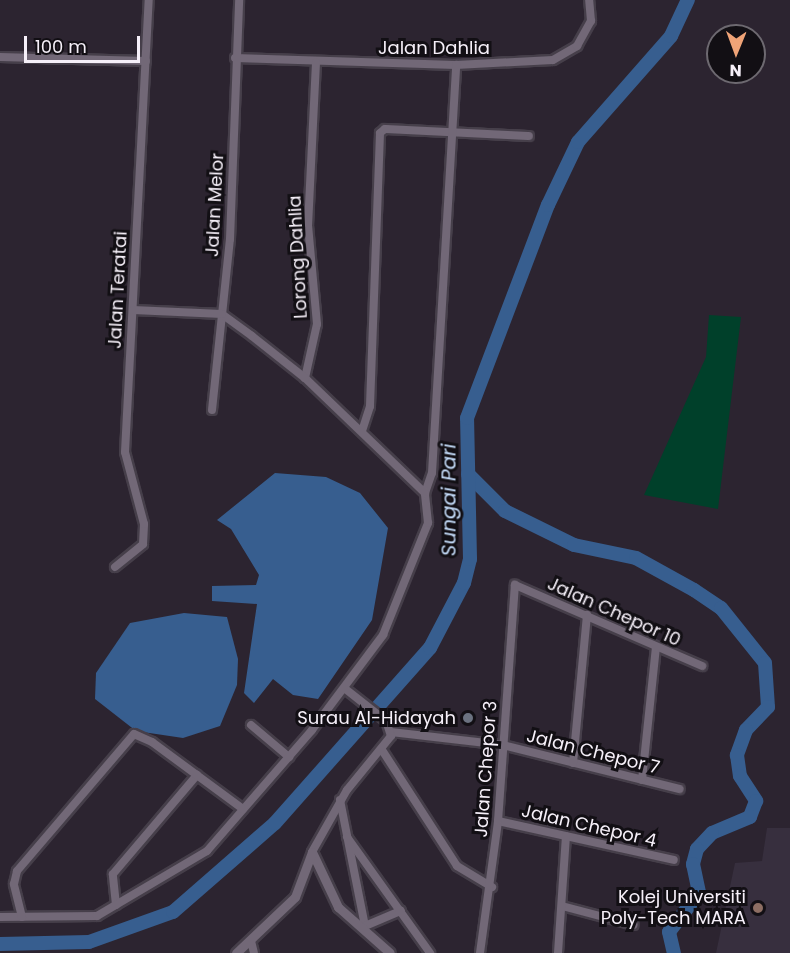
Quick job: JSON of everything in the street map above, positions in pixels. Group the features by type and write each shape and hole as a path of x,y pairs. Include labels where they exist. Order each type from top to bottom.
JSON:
{"street":[{"name":"Jalan Teratai","path":"116,567 143,544 144,524 125,452 149,0"},
{"name":"Jalan Melor","path":"212,410 222,314 239,0"},
{"name":"Jalan Dahlia","path":"235,58 456,65 554,60 567,54 591,21 589,0"},
{"path":"0,57 146,61"},
{"name":"Lorong Dahlia","path":"305,378 317,324 308,225 316,62"},
{"path":"0,917 91,917 195,861 289,757 344,688 396,613 428,523 425,493 432,472 456,65"},
{"path":"362,431 371,394 380,134 453,132 530,136"},
{"path":"133,310 222,314 305,378 425,493"},
{"name":"Jalan Chepor 10","path":"515,585 702,666"},
{"name":"Jalan Chepor 3","path":"480,953 492,887 515,585"},
{"path":"573,763 587,615"},
{"path":"642,780 656,647"},
{"path":"236,953 295,897 312,852 340,800 382,750 391,732 386,721 344,688"},
{"path":"251,725 289,757"},
{"name":"Jalan Chepor 7","path":"391,732 503,745 680,789"},
{"path":"22,917 14,884 17,871 127,739 139,734 243,809"},
{"path":"382,750 457,866 492,887"},
{"path":"116,905 113,874 197,775"},
{"path":"340,800 365,926"},
{"name":"Jalan Chepor 4","path":"498,821 674,860"},
{"path":"346,836 430,953"},
{"path":"558,953 566,836"},
{"path":"312,852 338,907 365,926 390,953"},
{"path":"562,906 634,925"},
{"path":"365,926 401,911"},
{"path":"251,941 254,953"}],"shaded area":[{"name":"Kolej Universiti Poly-Tech MARA","path":"767,828 790,828 790,953 716,953 735,863 762,861"}],"green space":[{"path":"709,315 741,317 718,509 644,495 706,357"}],"water":[{"path":"275,473 326,477 360,493 388,528 372,620 318,699 293,695 273,679 254,703 244,693 257,604 212,601 212,586 256,585 259,575 231,529 217,520"},
{"path":"184,613 227,617 238,659 237,685 220,726 183,738 136,731 95,699 96,673 130,623"}],"waterway":[{"name":"Sungai Pari","path":"0,944 89,942 173,912 275,823 430,648 464,583 470,559 467,418 548,205 578,142 671,36 688,0"},
{"path":"468,474 505,511 574,545 636,558 694,590 721,608 765,663 768,707 746,730 737,755 740,776 756,801 750,817 712,833 697,849 693,864 699,893 669,932 674,953"}],"place":[{"name":"Surau Al-Hidayah","path":"468,718"},
{"name":"Kolej Universiti Poly-Tech MARA","path":"758,908"}]}
